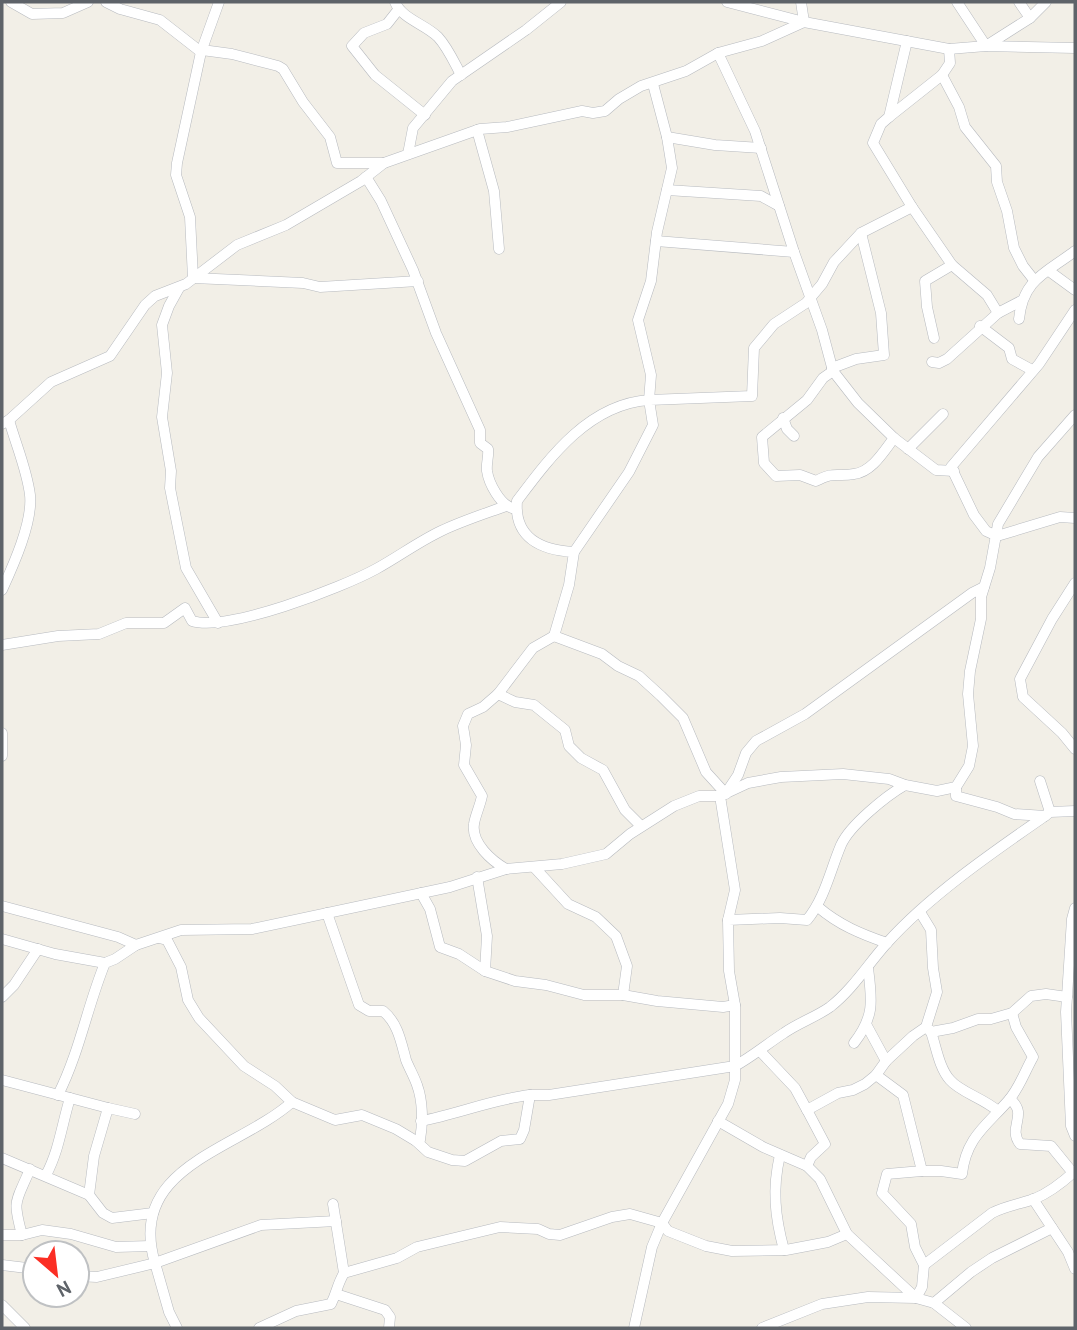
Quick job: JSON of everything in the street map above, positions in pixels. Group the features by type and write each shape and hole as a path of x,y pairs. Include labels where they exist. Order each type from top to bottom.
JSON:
{"street":[{"path":"11,2 32,14 63,13 88,2"},
{"path":"106,2 120,9 160,20 201,51 232,54 278,66 283,69 303,102 330,137 337,163 384,163"},
{"path":"193,278 190,217 176,175 201,51 219,2"},
{"path":"408,154 413,128 452,81 526,30 561,2"},
{"path":"727,2 804,22 949,49 986,46 1075,48"},
{"path":"802,2 804,22"},
{"path":"957,2 986,46"},
{"path":"1019,2 1030,18"},
{"path":"986,46 1030,18 1046,2"},
{"path":"425,114 376,75 352,46 364,33 387,24 397,6 436,35 451,54 461,75"},
{"path":"2,590 14,565 28,516 30,497 6,422 51,382 83,365 110,356 145,305 155,296 179,288 211,267 237,245 286,225 366,177 384,163 477,130 507,127 582,111 605,111 641,86 686,72 718,53 762,41 804,22"},
{"path":"889,117 907,41"},
{"path":"949,49 950,63 942,75 881,124 873,143 952,265 987,295 998,313"},
{"path":"718,53 761,148 833,370 866,411 894,438 936,470 954,471"},
{"path":"942,75 959,107 965,127 996,166 997,183 1007,211 1014,248 1023,267 1034,280"},
{"path":"506,869 490,859 478,841 474,823 482,796 464,765 466,745 463,726 468,714 483,707 498,694 533,648 554,636 569,585 574,552 629,472 653,425 649,400 651,375 638,320 651,281 671,168 667,137 653,84"},
{"path":"477,130 494,191 499,249"},
{"path":"667,137 715,145 761,148"},
{"path":"366,177 381,201 418,281 436,333 480,430 480,443 488,449 489,478 506,506"},
{"path":"667,190 761,196 779,206"},
{"path":"522,530 516,514 517,501 567,438 598,417 636,400 752,396 754,348 774,324 810,297 822,284 834,262 861,233 912,207"},
{"path":"861,233 881,313 884,355 856,359 833,370 807,400 762,437 764,463 776,476 800,475 816,481 830,474 856,474 877,461 894,438"},
{"path":"656,241 794,252"},
{"path":"1019,319 1021,301 1034,280 1075,251"},
{"path":"934,338 925,281 952,265"},
{"path":"1049,271 1075,290"},
{"path":"193,278 303,283 320,287 418,281"},
{"path":"179,288 162,325 167,373 162,417 171,471 170,488 186,568 218,623"},
{"path":"932,362 939,363 947,359 980,326 1021,301"},
{"path":"1075,310 1039,364 951,467 974,514 986,531 997,536 1060,517 1075,518"},
{"path":"980,326 1009,348 1012,359 1032,370"},
{"path":"908,449 943,414"},
{"path":"1075,415 1038,457 998,524 984,587 968,694 973,746 969,766 956,787 956,796 1014,814 1075,811"},
{"path":"783,418 794,436"},
{"path":"2,645 58,636 99,634 126,623 164,622 185,608 192,621 202,624 218,623 262,612 337,586 375,569 441,531 506,506 513,508 514,519 536,544 554,551 574,552"},
{"path":"1075,583 1020,679 1023,697 1062,733 1075,749"},
{"path":"723,795 738,775 746,752 756,741 805,714 984,587"},
{"path":"554,636 602,654 618,666 639,676 683,718 706,772 723,795 735,890 728,920 729,971 735,1005 735,1080 728,1104 662,1223 652,1247 634,1328"},
{"path":"498,694 515,702 534,705 565,730 569,746 581,758 603,770 625,810 641,826"},
{"path":"2,733 2,755"},
{"path":"2,939 105,962 115,959 136,945 181,930 252,929 450,887 506,869 534,867 606,854 641,826 674,806 699,796 723,795 748,783 820,774 889,779 937,791 956,787"},
{"path":"1040,781 1048,814"},
{"path":"728,920 807,920 818,907 842,843 855,826 892,792 905,785"},
{"path":"421,1121 454,1115 469,1107 483,1106 514,1096 562,1093 735,1066 784,1032 830,1006 868,968 887,943 920,912 976,866 1048,814"},
{"path":"534,867 568,904 596,916 616,936 627,966 623,995"},
{"path":"477,877 487,936 485,971"},
{"path":"421,893 430,909 440,947 459,954 485,971 515,981 546,985 584,995 623,995 723,1007 735,1005"},
{"path":"2,906 118,937 136,945"},
{"path":"818,907 833,920 862,935 887,943"},
{"path":"1075,908 1067,997 1071,1011 1071,1126 1075,1136"},
{"path":"920,912 931,930 937,992 929,1029 938,1055 949,1079 998,1111"},
{"path":"327,913 359,1005 369,1011 383,1011 392,1018 418,1087 421,1121 420,1140 416,1141"},
{"path":"159,938 167,940 174,952 181,967 188,1000 200,1018 244,1066 275,1086 292,1102 335,1120 362,1115 416,1141 429,1152 444,1158 465,1161 501,1141 520,1139 530,1095"},
{"path":"2,997 14,985 38,949"},
{"path":"58,1095 80,1045 94,989 105,962"},
{"path":"854,1043 867,1026 871,1010 868,968"},
{"path":"807,1110 838,1093 853,1090 876,1075 886,1061 912,1036 929,1029 953,1028 978,1019 991,1019 1012,1013 1031,996 1046,994 1067,997"},
{"path":"916,1298 922,1287 924,1265 915,1247 911,1224 882,1193 887,1174 941,1171 962,1174 964,1156 972,1140 1010,1099 1033,1057 1016,1027 1012,1013"},
{"path":"867,1026 886,1061"},
{"path":"760,1051 795,1088 825,1144 811,1157 807,1166"},
{"path":"876,1075 903,1095 922,1171"},
{"path":"2,1080 135,1114"},
{"path":"46,1175 58,1147 58,1138 70,1098"},
{"path":"924,1265 992,1213 1049,1191 1074,1172 1051,1146 1020,1144 1016,1139 1016,1128 1020,1114 1016,1104 1010,1099"},
{"path":"173,1327 150,1245 153,1213 161,1193 175,1178 230,1139 275,1117 292,1102"},
{"path":"89,1195 94,1156 108,1108"},
{"path":"718,1121 780,1156 807,1166 820,1179 847,1234 916,1298"},
{"path":"780,1156 774,1180 776,1220 784,1250"},
{"path":"2,1158 89,1195 103,1213 112,1218 153,1213"},
{"path":"22,1235 15,1199 30,1170"},
{"path":"1033,1199 1068,1252 1075,1269"},
{"path":"333,1204 344,1273"},
{"path":"262,1327 296,1311 331,1304 336,1294 336,1285 344,1273 397,1258 417,1247 500,1227 538,1228 549,1234 560,1235 612,1217 630,1214 662,1223 668,1231 706,1247 732,1251 784,1250 828,1242 847,1234"},
{"path":"91,1277 155,1263 261,1225 336,1221"},
{"path":"934,1303 992,1258 1052,1228"},
{"path":"2,1234 22,1235 42,1230 71,1234 116,1247 150,1245"},
{"path":"2,1265 21,1267"},
{"path":"336,1294 385,1310 390,1317 389,1328"},
{"path":"762,1328 822,1304 868,1297 916,1298 934,1303 966,1328"},
{"path":"2,1305 25,1328"}]}
